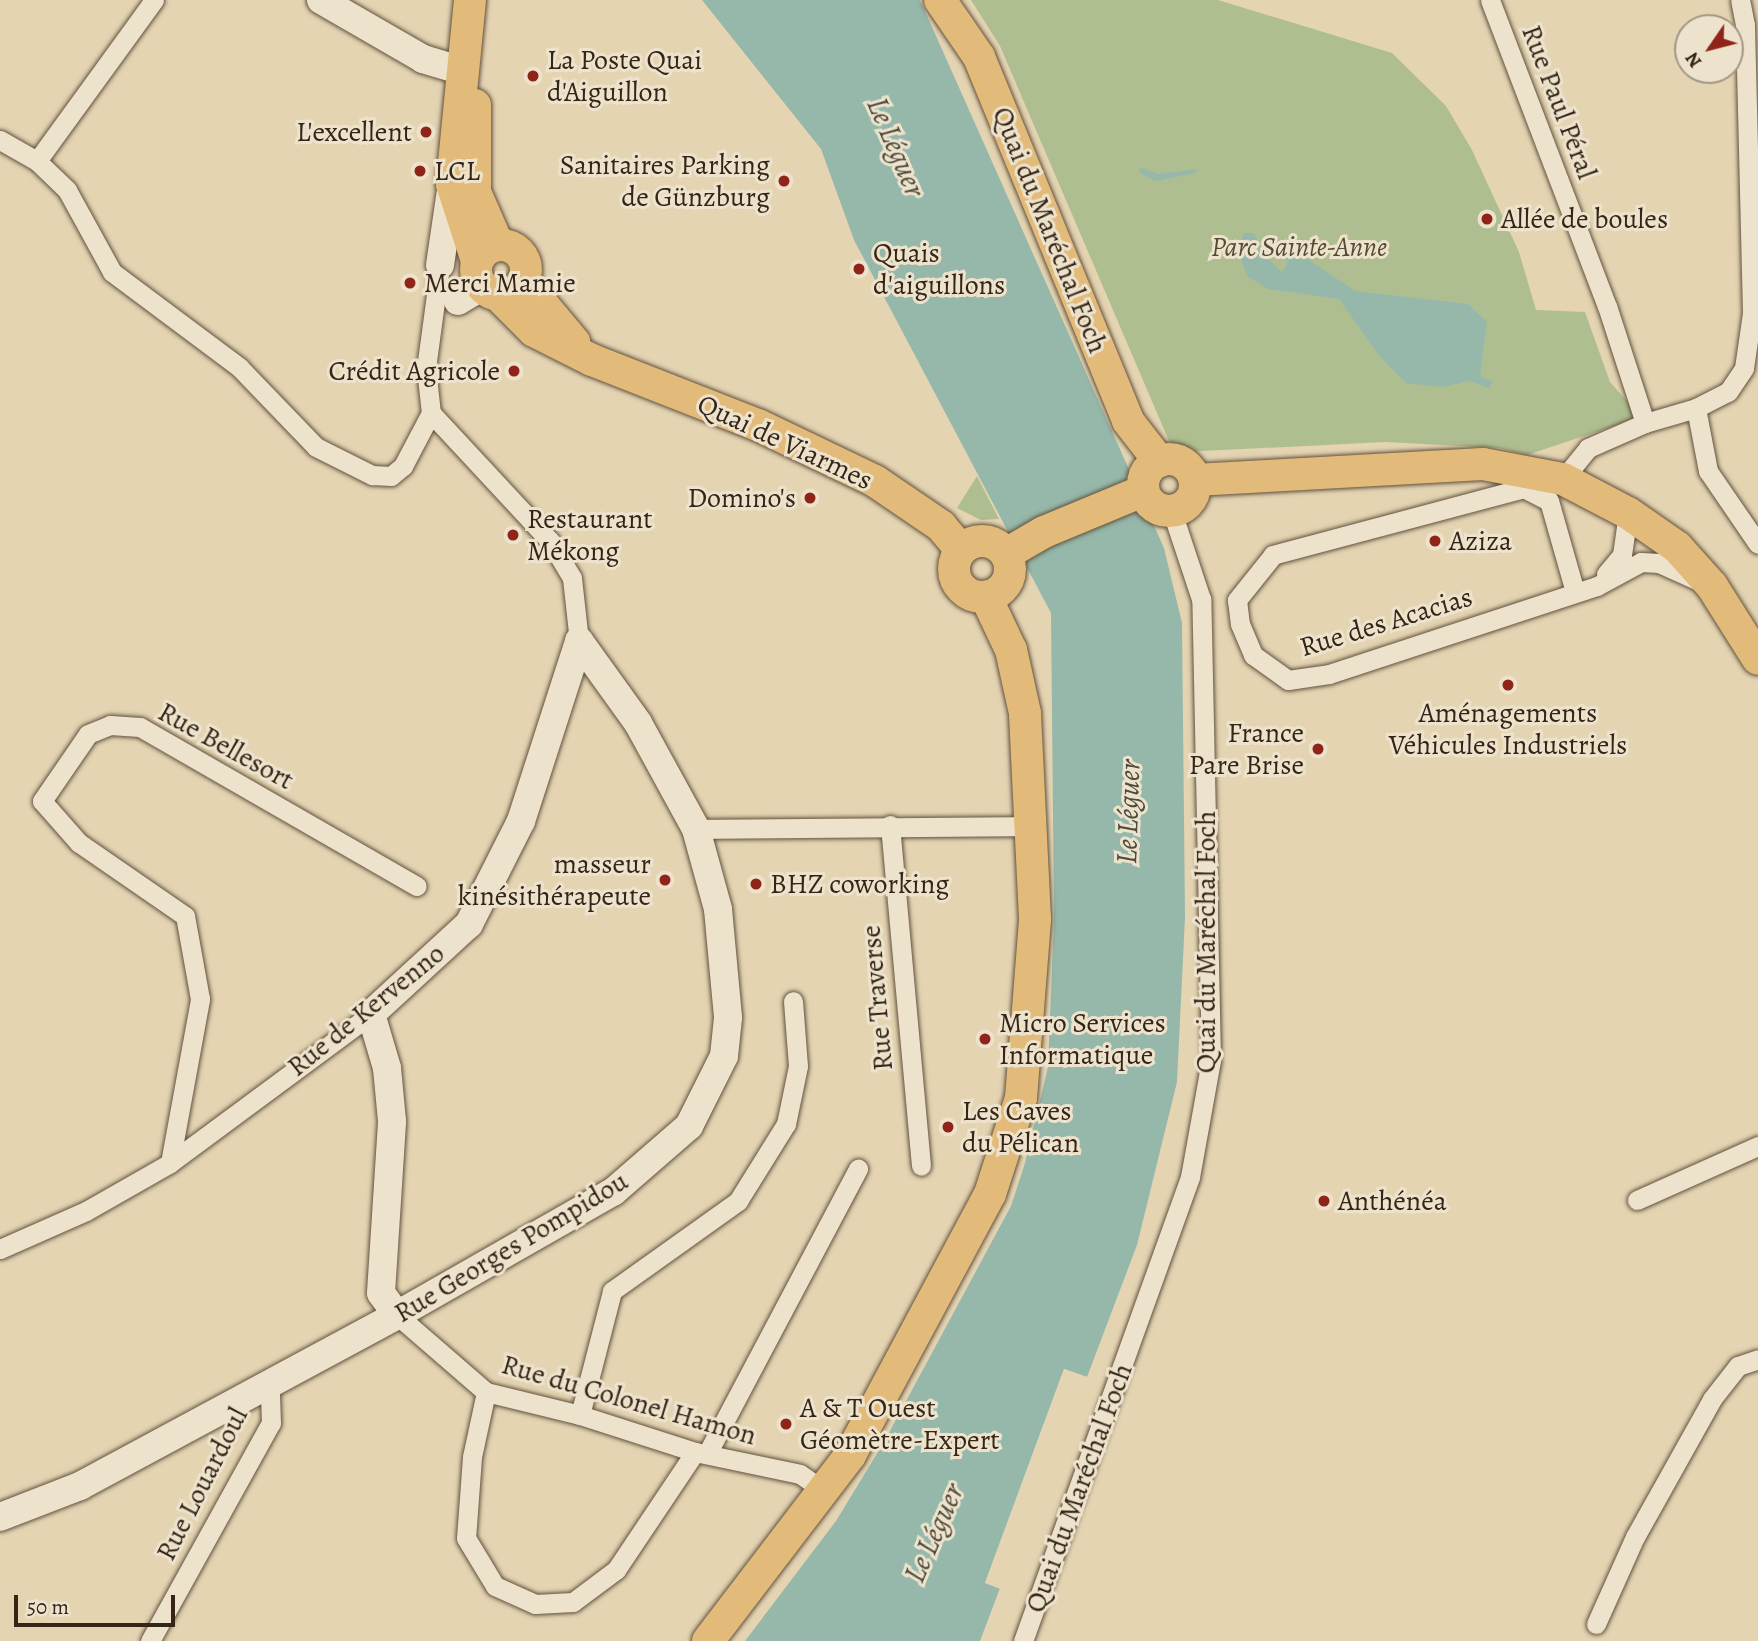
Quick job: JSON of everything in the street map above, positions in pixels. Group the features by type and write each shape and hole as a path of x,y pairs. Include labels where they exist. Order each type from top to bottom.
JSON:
{"main road":[{"path":"321,0 423,59 463,71"},
{"path":"440,265 452,184 470,0"},
{"name":"Quai du Maréchal Foch","path":"940,0 979,57 1128,421 1159,461"},
{"path":"463,71 477,109 475,192 490,278"},
{"path":"452,184 490,278"},
{"name":"Quai de Viarmes","path":"490,278 534,331 592,360 758,425 875,481 940,526 961,550"},
{"path":"1141,492 1145,473 1159,461 1177,460 1195,480"},
{"path":"1195,480 1483,464 1563,480 1628,513 1677,547 1712,586 1758,659"},
{"path":"1141,492 1153,506 1172,512 1188,504 1195,480"},
{"path":"1010,552 1011,569 1006,584 986,597 967,593 955,578 956,558 961,550 984,540 1010,552 1141,492"},
{"path":"708,1641 824,1492 863,1431 990,1194 1021,1097 1035,919 1025,713 1011,650 986,597"},
{"name":"Rue Georges Pompidou","path":"0,1517 80,1486 270,1386 397,1315 613,1192 689,1126 724,1056 727,1017 718,909 696,829 638,723 579,640"},
{"name":"Rue de Kervenno","path":"371,1014 469,924 521,821 579,640"},
{"path":"371,1014 387,1068 392,1121 381,1293 397,1315"}],"street":[{"path":"37,161 154,0"},
{"name":"Rue Paul Péral","path":"1490,0 1611,317 1645,423"},
{"path":"1563,480 1588,448 1645,423 1696,408 1728,392 1744,368 1752,313 1745,26 1740,0"},
{"path":"0,140 37,161 67,190 112,272 239,368 316,447 372,475 391,476 403,466 431,413 426,368 440,265"},
{"path":"431,326 490,278"},
{"path":"1696,408 1708,471 1758,544"},
{"path":"431,413 550,541 572,578 579,640"},
{"name":"Rue des Acacias","path":"1574,592 1549,501 1524,488 1273,555 1237,600 1240,624 1253,655 1289,680 1329,674 1597,586 1641,562 1659,563 1712,586"},
{"name":"Quai du Maréchal Foch","path":"1023,1641 1191,1177 1211,1060 1201,600 1172,512"},
{"path":"1597,586 1622,555 1628,513"},
{"name":"Rue Bellesort","path":"170,1163 200,999 185,916 79,843 42,801 88,734 110,725 140,727 416,886"},
{"path":"696,829 890,825 925,829 1032,826"},
{"name":"Rue Traverse","path":"890,825 921,1166"},
{"path":"580,1415 612,1291 738,1201 786,1124 798,1066 793,1001"},
{"name":"Rue de Kervenno","path":"0,1249 86,1211 170,1163 371,1014"},
{"path":"1637,1200 1758,1146"},
{"path":"486,1392 472,1457 467,1538 495,1586 535,1604 573,1602 617,1570 701,1453 858,1169"},
{"name":"Rue du Colonel Hamon","path":"397,1315 486,1392 580,1415 701,1453 800,1474 824,1492"},
{"path":"1596,1624 1635,1536 1712,1399 1738,1366 1758,1359"},
{"name":"Rue Louardoul","path":"150,1641 271,1423 270,1386"}],"green space":[{"name":"Parc Sainte-Anne","path":"971,0 1218,0 1392,53 1446,106 1472,150 1519,252 1536,310 1585,312 1610,382 1641,417 1527,455 1499,448 1385,442 1182,452 1169,441 1000,46"},
{"path":"977,476 999,519 981,520 957,508"}],"water":[{"name":"Le Léguer","path":"702,0 920,0 1164,548 1182,623 1185,917 1177,1082 1137,1245 1087,1377 1064,1369 985,1583 1000,1588 980,1641 745,1641 836,1521 884,1442 1011,1206 1025,1163 1048,1067 1054,918 1051,613 854,240 821,149"},
{"path":"1139,167 1159,174 1197,169 1196,173 1155,181 1140,173"},
{"path":"1244,233 1254,233 1264,255 1282,272 1288,262 1268,239 1271,234 1355,291 1468,304 1487,322 1480,376 1493,382 1489,388 1470,381 1442,387 1406,383 1380,357 1339,299 1268,289 1247,276 1238,251"}],"pier":[{"path":"1064,1369 1090,1378 1066,1374 989,1581 1003,1590 985,1583"}],"place":[{"name":"La Poste Quai d'Aiguillon","path":"533,76"},
{"name":"L'excellent","path":"426,132"},
{"name":"LCL","path":"420,171"},
{"name":"Sanitaires Parking de Günzburg","path":"784,181"},
{"name":"Allée de boules","path":"1487,219"},
{"name":"Quais d'aiguillons","path":"859,269"},
{"name":"Merci Mamie","path":"410,283"},
{"name":"Crédit Agricole","path":"514,371"},
{"name":"Domino's","path":"810,498"},
{"name":"Restaurant Mékong","path":"513,535"},
{"name":"Aziza","path":"1435,541"},
{"name":"Aménagements Véhicules Industriels","path":"1508,685"},
{"name":"France Pare Brise","path":"1318,749"},
{"name":"masseur kinésithérapeute","path":"665,880"},
{"name":"BHZ coworking","path":"756,884"},
{"name":"Micro Services Informatique","path":"985,1039"},
{"name":"Les Caves du Pélican","path":"948,1127"},
{"name":"Anthénéa","path":"1324,1201"},
{"name":"A & T Ouest Géomètre-Expert","path":"786,1424"}]}
